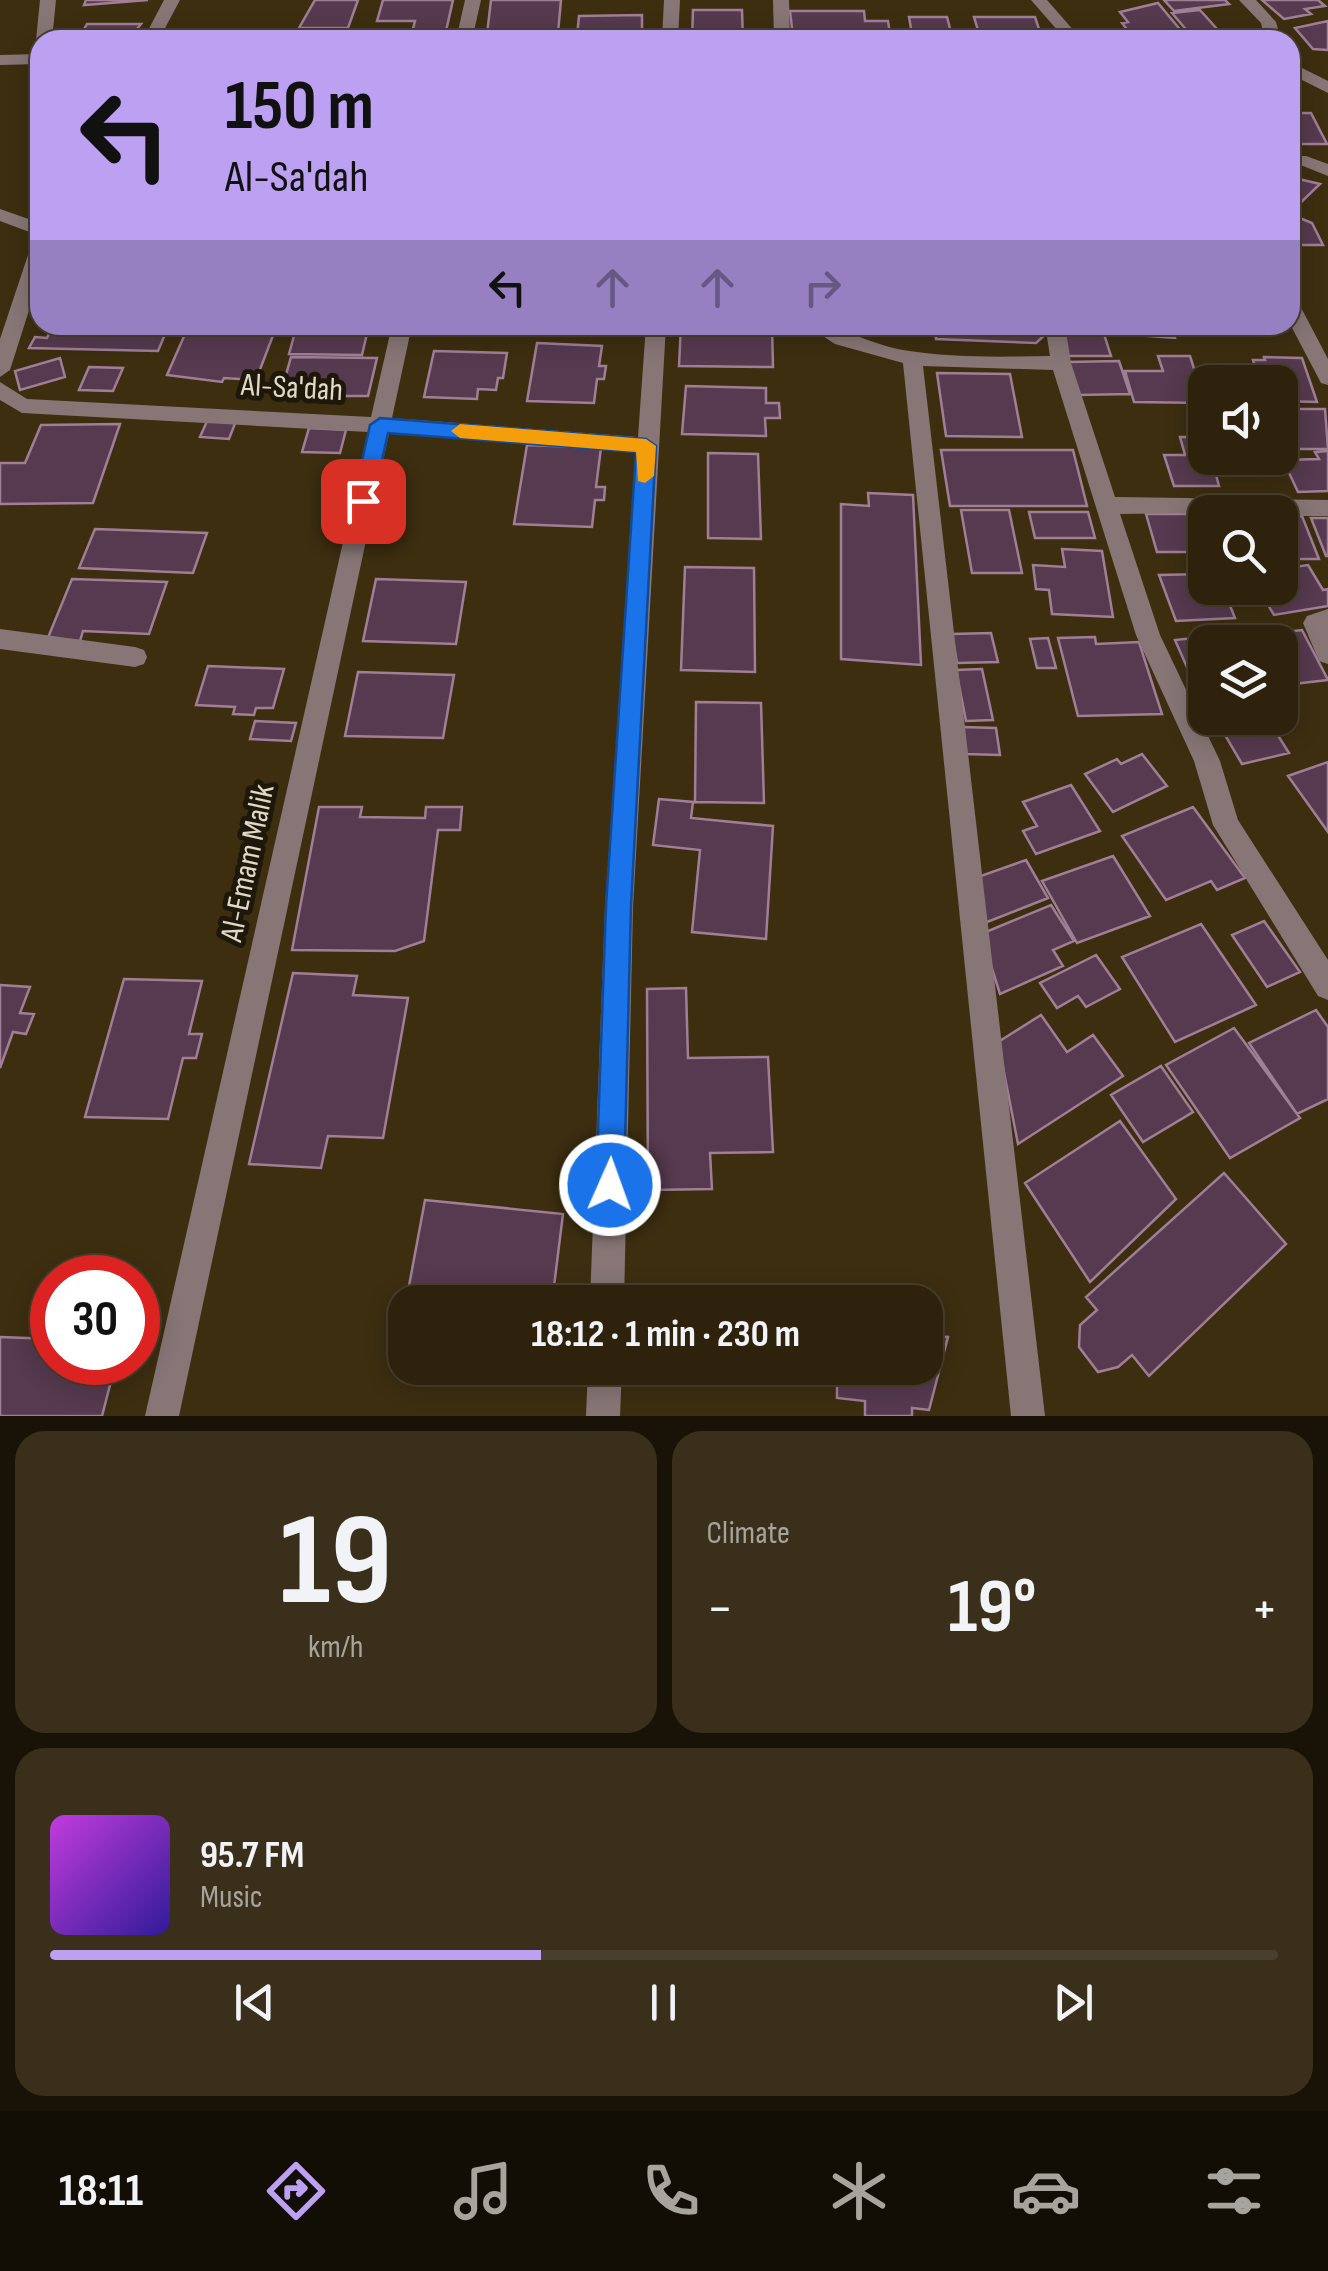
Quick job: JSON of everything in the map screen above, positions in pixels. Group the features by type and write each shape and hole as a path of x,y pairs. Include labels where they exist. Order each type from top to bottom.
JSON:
{"street":[{"path":"45,30 48,0"},
{"path":"156,30 172,0"},
{"path":"466,30 473,0"},
{"path":"670,30 672,0"},
{"path":"781,0 782,30"},
{"path":"1039,0 1065,30"},
{"path":"1247,0 1268,22 1270,30"},
{"path":"0,60 30,58"},
{"path":"1300,66 1328,67"},
{"path":"1300,72 1328,88"},
{"path":"1300,162 1328,171"},
{"path":"0,215 30,226"},
{"path":"0,370 30,277"},
{"path":"1300,324 1328,378"},
{"name":"Al-Emam Malik","path":"162,1416 400,335"},
{"path":"607,1285 618,906 655,335"},
{"path":"834,335 912,357 973,366 1060,363"},
{"path":"1056,335 1060,363 1148,635 1207,760 1226,824 1328,986"},
{"path":"912,357 1028,1416"},
{"name":"Al-Sa'dah","path":"0,389 22,406 380,425 646,446"},
{"path":"1105,505 1328,508"},
{"path":"1328,619 1316,624 1328,654"},
{"path":"0,640 135,657"},
{"path":"603,1416 604,1385"}],"building":[{"path":"86,0 148,0 84,5"},
{"path":"315,0 358,0 348,28 299,28"},
{"path":"383,0 453,0 446,30 413,30 415,21 377,21"},
{"path":"491,0 561,0 558,30 487,30"},
{"path":"1164,0 1225,0 1229,4 1174,11"},
{"path":"1262,0 1318,0 1325,6 1305,9 1311,14 1284,19"},
{"path":"1158,3 1180,30 1127,30 1122,23 1128,22 1120,12"},
{"path":"693,10 742,10 743,30 692,30"},
{"path":"1200,10 1218,30 1186,30 1172,13"},
{"path":"790,11 864,11 865,21 888,21 889,30 792,30"},
{"path":"642,15 642,30 578,30 579,16"},
{"path":"909,17 947,17 950,30 911,30"},
{"path":"974,17 1035,17 1039,30 978,30"},
{"path":"1328,21 1328,50 1313,49 1295,28"},
{"path":"87,24 141,24 136,30 84,30"},
{"path":"1300,113 1311,113 1327,144 1300,144"},
{"path":"1300,179 1320,184 1300,203"},
{"path":"1300,218 1312,223 1323,245 1300,245"},
{"path":"165,335 158,351 29,348 35,337"},
{"path":"185,335 273,335 256,380 224,378 222,382 167,375"},
{"path":"294,335 367,335 362,355 289,354"},
{"path":"681,335 772,335 773,367 679,366"},
{"path":"936,335 1045,335 1036,343 936,339"},
{"path":"1062,335 1104,335 1111,356 1068,356"},
{"path":"537,343 602,346 599,366 606,366 604,379 597,379 594,403 527,401"},
{"path":"434,351 507,353 503,378 498,378 496,390 478,389 477,399 424,397"},
{"path":"1158,356 1190,356 1193,365 1188,365 1188,403 1134,402 1125,371 1163,371"},
{"path":"291,357 377,358 368,396 280,396"},
{"path":"1264,357 1302,358 1317,402 1298,401 1298,365 1255,365 1253,360 1265,360"},
{"path":"60,358 65,377 20,390 15,371"},
{"path":"1119,361 1130,394 1077,395 1068,362"},
{"path":"89,367 123,368 113,391 79,390"},
{"path":"937,373 1010,374 1022,437 946,436"},
{"path":"686,386 766,388 766,403 779,403 780,418 765,418 766,436 682,434"},
{"path":"1298,409 1325,409 1328,449 1298,449"},
{"path":"208,419 236,421 229,439 200,437"},
{"path":"120,424 93,503 0,504 0,463 25,463 41,425"},
{"path":"309,428 346,430 340,453 302,452"},
{"path":"1180,437 1188,437 1188,475 1216,475 1219,486 1174,486 1164,455 1185,455"},
{"path":"527,445 601,448 596,487 605,487 604,500 595,500 592,527 514,524"},
{"path":"941,450 1073,450 1087,506 950,506"},
{"path":"1328,451 1328,491 1298,492 1290,475 1298,475 1298,460 1319,459 1315,452"},
{"path":"708,453 758,454 761,539 708,538"},
{"path":"868,493 913,495 921,665 841,659 841,504 869,506"},
{"path":"961,510 1009,510 1022,573 972,573"},
{"path":"1029,512 1088,512 1095,538 1035,538"},
{"path":"1146,514 1188,514 1188,552 1157,552"},
{"path":"1298,516 1302,516 1319,559 1298,559"},
{"path":"1311,518 1328,518 1328,556 1326,556"},
{"path":"95,529 207,533 193,573 79,568"},
{"path":"1062,549 1102,551 1113,617 1052,614 1049,590 1036,589 1033,565 1065,567"},
{"path":"1308,565 1323,590 1328,589 1328,606 1274,615 1268,605 1298,605 1298,566"},
{"path":"685,567 754,568 755,672 681,670"},
{"path":"1188,574 1188,605 1230,605 1235,618 1176,621 1159,575"},
{"path":"72,579 167,582 149,634 83,631 80,641 47,640"},
{"path":"376,579 466,582 456,644 363,641"},
{"path":"1298,630 1302,630 1328,680 1298,683"},
{"path":"991,633 998,662 957,663 952,634"},
{"path":"1095,637 1096,644 1139,642 1162,714 1078,716 1058,638"},
{"path":"1048,638 1056,668 1037,668 1030,639"},
{"path":"1188,639 1188,670 1175,640"},
{"path":"208,666 284,669 273,708 256,708 254,715 233,714 235,707 196,705"},
{"path":"982,669 993,720 966,721 956,670"},
{"path":"358,672 454,675 443,738 345,736"},
{"path":"696,702 761,703 764,803 695,802"},
{"path":"255,721 296,723 291,741 250,739"},
{"path":"962,727 996,728 1000,755 965,754"},
{"path":"1225,735 1278,735 1289,753 1242,764"},
{"path":"1142,754 1167,786 1113,812 1085,774 1117,759 1121,764"},
{"path":"1328,762 1328,832 1288,776"},
{"path":"1071,785 1100,831 1036,854 1023,831 1037,826 1023,802"},
{"path":"659,799 693,802 691,818 773,826 766,939 692,932 700,850 653,845"},
{"path":"319,807 362,807 360,817 425,818 426,807 462,807 460,830 438,830 424,941 395,951 292,950"},
{"path":"1193,807 1245,878 1217,890 1211,881 1166,900 1122,836"},
{"path":"1113,856 1150,916 1077,943 1042,881"},
{"path":"1026,860 1048,898 982,924 975,878"},
{"path":"1051,905 1074,941 1053,950 1063,966 1000,994 981,934"},
{"path":"1264,921 1300,972 1267,987 1232,935"},
{"path":"1201,924 1256,1005 1175,1042 1122,957"},
{"path":"1096,955 1120,989 1086,1007 1078,996 1057,1008 1040,983"},
{"path":"293,973 357,976 353,995 408,998 383,1138 328,1136 321,1168 249,1164"},
{"path":"124,979 202,981 189,1034 202,1034 196,1058 183,1058 168,1119 85,1117"},
{"path":"0,985 30,987 20,1013 34,1014 26,1034 13,1032 0,1068"},
{"path":"686,988 688,1058 768,1057 773,1152 710,1153 712,1189 648,1190 647,989"},
{"path":"1316,1010 1328,1027 1328,1099 1297,1114 1249,1043"},
{"path":"1041,1015 1067,1052 1093,1035 1123,1076 1018,1144 998,1042"},
{"path":"1234,1028 1300,1118 1230,1158 1166,1065"},
{"path":"1161,1066 1193,1112 1143,1142 1111,1095"},
{"path":"1120,1121 1176,1199 1090,1282 1025,1183"},
{"path":"1224,1173 1286,1244 1149,1376 1132,1355 1118,1367 1098,1372 1079,1347 1080,1325 1097,1310 1086,1297"},
{"path":"425,1200 563,1214 554,1285 409,1285"},
{"path":"0,1337 30,1338 30,1385 110,1385 102,1416 0,1416"},
{"path":"837,1385 936,1385 929,1410 912,1408 912,1416 865,1416 865,1401 837,1398"}],"slow traffic":[{"path":"460,431 646,446 645,476"}],"route":[{"path":"363,501 380,425 646,446 618,906 610,1185"}]}
